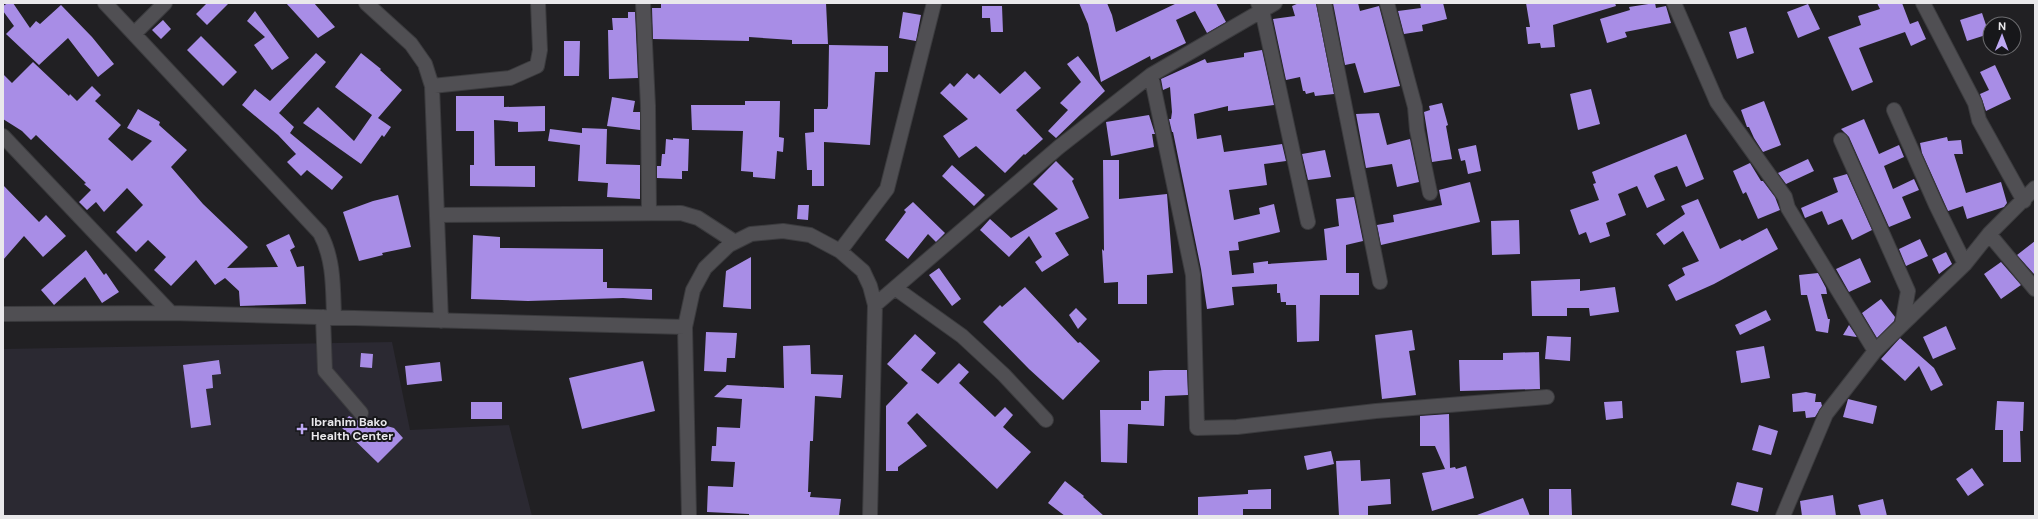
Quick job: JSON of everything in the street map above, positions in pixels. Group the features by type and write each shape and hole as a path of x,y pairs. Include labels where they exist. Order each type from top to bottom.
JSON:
{"street":[{"path":"105,3 320,233 327,247 332,274 325,371 361,413"},
{"path":"134,34 165,3"},
{"path":"366,3 411,44 425,64 432,86 441,321"},
{"path":"432,86 510,78 537,66 540,50 538,3"},
{"path":"643,3 648,106 649,213"},
{"path":"840,251 887,190 934,3"},
{"path":"874,305 1059,147 1152,75 1260,7 1275,3"},
{"path":"1324,3 1380,282"},
{"path":"1387,3 1415,107 1417,130 1430,193"},
{"path":"1674,3 1717,102 1784,197 1788,208 1875,351"},
{"path":"1923,3 1975,103 1979,120 2024,201"},
{"path":"1260,7 1308,222"},
{"path":"1152,75 1193,275 1197,428 1237,427 1376,410 1547,397"},
{"path":"1894,110 1936,205 1965,264"},
{"path":"3,136 170,313"},
{"path":"1841,140 1908,291 1902,325"},
{"path":"1783,516 1826,414 1875,351 1965,264 1989,234 2024,201 2035,188"},
{"path":"437,215 681,213 698,218 735,242"},
{"path":"688,516 685,327 693,290 705,268 729,245 751,234 783,231 810,235 840,251 863,271 870,286 874,305 870,516"},
{"path":"1989,234 2035,289"},
{"path":"895,288 962,336 1004,375 1046,420"},
{"path":"3,314 170,313 685,327"}],"shaded area":[{"path":"392,342 410,430 509,425 532,516 3,516 3,349"}],"building":[{"path":"8,3 13,3 30,28 36,21 40,24 61,5 92,37 114,64 98,77 68,38 39,65 6,34 14,26 3,11 3,6"},
{"path":"207,3 229,3 207,25 196,14"},
{"path":"286,3 314,3 335,27 318,38"},
{"path":"661,3 826,3 828,44 792,44 792,40 749,37 749,41 653,39 652,8 661,8"},
{"path":"1079,3 1107,3 1112,15 1116,32 1177,3 1216,3 1226,22 1207,33 1195,11 1176,20 1186,43 1151,60 1150,56 1101,82 1088,24"},
{"path":"1299,3 1316,3 1334,94 1315,96 1314,92 1306,94 1305,91 1303,91 1300,77 1286,80 1273,19 1295,16 1292,6"},
{"path":"1333,3 1358,3 1360,11 1379,6 1400,86 1364,93 1355,63 1345,65"},
{"path":"1420,3 1443,3 1447,19 1422,25 1423,31 1404,34 1398,11 1421,8"},
{"path":"1526,3 1615,3 1616,6 1553,25 1555,47 1541,48 1540,43 1528,44 1526,27 1530,27"},
{"path":"1655,3 1656,8 1666,6 1671,23 1625,32 1627,37 1607,43 1600,19 1630,10 1629,7"},
{"path":"1877,3 1902,3 1910,24 1918,21 1926,39 1911,46 1905,32 1859,48 1873,82 1852,91 1828,37 1861,25 1858,16 1880,9"},
{"path":"1808,4 1820,29 1798,38 1787,12"},
{"path":"982,6 1002,6 1003,32 991,32 990,18 982,18"},
{"path":"255,11 289,58 272,70 254,45 265,37 247,21"},
{"path":"628,12 635,12 638,78 609,79 608,30 613,30 612,18 628,18"},
{"path":"903,12 921,15 916,41 899,38"},
{"path":"1982,13 1982,36 1967,41 1960,20"},
{"path":"163,20 171,29 161,39 152,30"},
{"path":"1746,27 1754,53 1737,59 1729,32"},
{"path":"201,36 237,72 223,86 187,50"},
{"path":"564,41 580,41 579,76 564,76"},
{"path":"829,45 888,46 888,72 875,72 870,145 824,142 824,186 812,186 812,170 807,170 805,133 814,132 814,109 827,109 828,106"},
{"path":"1262,50 1274,105 1228,111 1228,106 1194,114 1197,139 1221,135 1224,152 1282,144 1286,161 1264,164 1267,185 1229,190 1234,220 1260,214 1259,208 1274,204 1280,232 1238,242 1239,250 1229,251 1232,275 1254,273 1253,263 1268,261 1268,264 1327,260 1324,229 1339,226 1336,199 1354,197 1363,241 1346,245 1346,273 1359,273 1359,295 1320,295 1319,341 1297,342 1296,305 1286,305 1286,302 1281,302 1280,293 1277,293 1277,284 1232,287 1234,305 1207,309 1201,269 1169,119 1171,119 1172,112 1170,87 1163,90 1161,79 1205,59 1207,63 1244,57 1244,53"},
{"path":"316,53 326,62 279,113 294,127 290,133 343,177 332,190 307,170 301,176 287,162 296,154 278,135 242,105 255,89 270,101"},
{"path":"361,53 381,69 380,70 402,90 378,118 391,127 384,137 382,135 361,164 303,123 318,107 354,141 372,115 335,87"},
{"path":"1078,56 1105,91 1056,138 1048,131 1068,110 1060,103 1081,82 1067,64"},
{"path":"33,62 69,96 70,94 77,101 92,86 101,95 95,101 121,125 108,139 132,161 152,141 127,128 138,109 160,122 159,125 187,150 171,167 203,204 248,247 227,268 278,267 266,245 289,234 295,247 290,250 297,267 304,266 306,304 240,306 239,291 225,278 215,285 196,260 171,286 154,270 166,257 148,240 136,252 116,232 143,205 127,188 104,212 96,202 87,210 79,202 91,190 84,184 86,183 36,135 31,140 22,131 3,119 3,74 12,83"},
{"path":"1995,65 2011,99 1986,111 1980,94 1989,90 1980,72"},
{"path":"1025,71 1041,88 1016,110 1043,139 1025,155 1024,154 1005,173 976,146 959,158 943,136 968,119 940,93 950,83 954,87 967,73 974,79 979,74 1000,94"},
{"path":"1591,89 1600,124 1578,130 1570,94"},
{"path":"456,96 504,96 504,107 545,106 545,131 518,132 518,122 494,120 495,166 535,166 535,187 470,186 470,165 474,165 474,131 456,131"},
{"path":"612,97 635,101 633,112 640,112 640,130 607,126"},
{"path":"745,101 780,101 779,137 784,138 783,152 777,151 775,179 753,177 753,172 741,171 743,131 692,130 691,105 745,105"},
{"path":"1764,101 1781,145 1763,152 1749,127 1747,127 1741,110"},
{"path":"1442,103 1448,125 1446,126 1452,159 1432,162 1424,112 1430,110 1429,106"},
{"path":"1379,113 1387,145 1410,139 1419,182 1397,187 1392,164 1366,168 1356,114"},
{"path":"1149,115 1155,134 1152,134 1154,147 1111,156 1106,122"},
{"path":"1864,119 1879,154 1899,145 1904,157 1884,166 1893,189 1914,179 1919,190 1902,197 1911,218 1889,227 1849,137 1841,129"},
{"path":"582,128 607,129 606,164 640,165 640,199 607,197 608,183 578,181 580,145 548,141 550,129 582,133"},
{"path":"1686,134 1704,179 1686,187 1677,166 1656,174 1654,176 1665,200 1647,208 1637,186 1618,194 1626,215 1606,223 1610,236 1590,243 1586,232 1579,235 1570,210 1599,200 1593,184 1596,183 1592,172"},
{"path":"1947,137 1948,141 1961,140 1963,154 1954,154 1966,193 2001,182 2007,203 2004,207 1967,219 1963,206 1948,211 1922,153 1920,143"},
{"path":"673,138 689,139 688,171 682,171 682,179 657,178 657,166 661,166 662,154 665,154 666,139 673,140"},
{"path":"1476,145 1481,171 1468,174 1465,160 1461,161 1458,149"},
{"path":"1325,150 1331,177 1308,180 1302,154"},
{"path":"1808,159 1814,171 1786,184 1778,173"},
{"path":"1103,160 1119,160 1119,199 1167,194 1173,273 1147,275 1147,304 1118,304 1118,282 1104,283 1102,249 1104,251"},
{"path":"1056,161 1074,179 1072,181 1089,218 1055,233 1069,255 1042,272 1035,262 1042,257 1029,236 1009,257 980,230 990,219 1011,238 1058,209 1033,184"},
{"path":"1750,163 1761,181 1763,181 1775,197 1780,210 1758,219 1746,192 1743,194 1733,171"},
{"path":"952,165 985,195 974,206 942,176"},
{"path":"1847,174 1872,230 1852,240 1842,219 1828,225 1822,211 1805,218 1801,208 1838,192 1833,178"},
{"path":"1470,182 1480,222 1381,245 1377,225 1394,222 1393,215 1442,205 1439,190"},
{"path":"3,185 39,222 46,215 66,236 43,257 24,236 3,260"},
{"path":"398,195 411,247 382,253 383,255 359,261 343,212 373,201"},
{"path":"1698,199 1720,249 1740,239 1742,241 1767,228 1778,249 1714,284 1676,301 1668,285 1685,275 1682,268 1699,261 1683,231 1664,245 1656,234 1685,214 1681,206"},
{"path":"913,202 945,233 936,242 928,234 908,259 885,240 906,212 904,210"},
{"path":"798,205 809,205 808,220 797,219"},
{"path":"1519,220 1520,254 1492,255 1491,221"},
{"path":"473,235 500,237 500,248 603,249 603,282 607,282 607,288 652,289 652,300 623,298 528,301 471,299"},
{"path":"1920,239 1928,256 1906,266 1899,249"},
{"path":"2035,241 2035,275 2017,255"},
{"path":"86,250 104,275 106,273 119,292 102,303 85,277 54,305 41,290"},
{"path":"1946,252 1952,264 1939,274 1932,259"},
{"path":"751,257 751,309 723,307 726,271"},
{"path":"1860,258 1871,282 1849,292 1836,269"},
{"path":"2001,262 2021,285 2001,299 1984,274"},
{"path":"939,268 961,299 952,306 929,275"},
{"path":"1818,273 1826,288 1827,294 1821,294 1828,319 1830,319 1828,333 1816,331 1807,295 1801,295 1799,275"},
{"path":"1580,279 1580,291 1615,287 1619,312 1590,316 1589,308 1567,308 1567,316 1532,316 1531,281"},
{"path":"1025,287 1078,343 1080,342 1100,361 1063,400 1029,369 983,322 1000,305 1002,307"},
{"path":"1881,299 1895,317 1894,321 1877,338 1862,313"},
{"path":"1076,308 1087,319 1078,329 1069,315"},
{"path":"1766,310 1771,320 1740,335 1735,325"},
{"path":"1849,325 1857,337 1843,335"},
{"path":"1946,326 1956,349 1933,359 1923,337"},
{"path":"1412,330 1415,350 1409,351 1416,395 1382,399 1375,335"},
{"path":"706,332 737,333 735,358 727,358 726,372 704,371"},
{"path":"915,334 936,353 921,370 938,384 959,363 969,372 959,383 995,417 1005,407 1013,415 1003,427 1031,452 997,489 917,413 907,423 927,446 898,467 898,471 886,471 886,406 908,383 887,364"},
{"path":"1547,336 1571,337 1570,361 1545,359"},
{"path":"1900,338 1934,368 1943,385 1931,391 1919,366 1905,381 1881,359"},
{"path":"810,345 811,374 843,375 841,398 815,396 813,441 810,441 808,492 811,492 810,497 841,499 839,516 749,516 749,514 707,512 708,486 733,487 735,462 711,461 712,446 716,446 717,427 740,428 742,399 714,397 727,385 784,388 783,346"},
{"path":"1764,346 1770,378 1741,383 1736,351"},
{"path":"1539,352 1540,389 1460,391 1459,360 1503,360 1503,353"},
{"path":"361,353 373,354 372,368 360,367"},
{"path":"219,360 221,374 212,375 213,388 206,389 211,425 191,428 183,365"},
{"path":"643,361 655,411 582,429 569,378"},
{"path":"440,362 442,381 407,385 405,366"},
{"path":"1187,370 1188,395 1165,396 1164,426 1128,424 1127,463 1101,462 1100,410 1141,410 1141,401 1149,401 1149,371"},
{"path":"1806,392 1816,394 1815,402 1821,402 1822,406 1815,417 1806,418 1805,411 1793,412 1792,394"},
{"path":"1848,399 1877,406 1873,424 1843,417"},
{"path":"1622,401 1623,418 1606,420 1604,402"},
{"path":"1997,401 2024,402 2023,431 2020,431 2021,462 2003,462 2003,430 1995,430"},
{"path":"471,402 502,402 502,419 471,419"},
{"path":"1449,414 1450,468 1455,467 1456,469 1466,466 1474,498 1432,511 1422,473 1445,469 1435,446 1420,446 1420,416"},
{"path":"349,416 359,421 365,420 394,428 403,438 378,463 340,426"},
{"path":"1759,425 1778,431 1771,455 1752,450"},
{"path":"1331,451 1334,464 1307,470 1304,456"},
{"path":"1360,460 1361,481 1390,479 1391,504 1368,506 1368,516 1339,516 1336,461"},
{"path":"1972,468 1984,485 1968,496 1956,479"},
{"path":"1065,481 1084,496 1083,497 1104,516 1065,516 1048,503"},
{"path":"1737,482 1763,488 1758,512 1731,505"},
{"path":"1271,489 1271,509 1243,509 1243,516 1198,516 1198,497 1248,494 1248,490"},
{"path":"1549,489 1571,489 1572,515 1549,515"},
{"path":"1833,495 1836,516 1802,516 1800,501"},
{"path":"1523,498 1530,516 1477,515"},
{"path":"1883,499 1887,516 1861,516 1858,505"}],"place":[{"name":"Ibrahim Bako Health Center","path":"302,429"}]}
